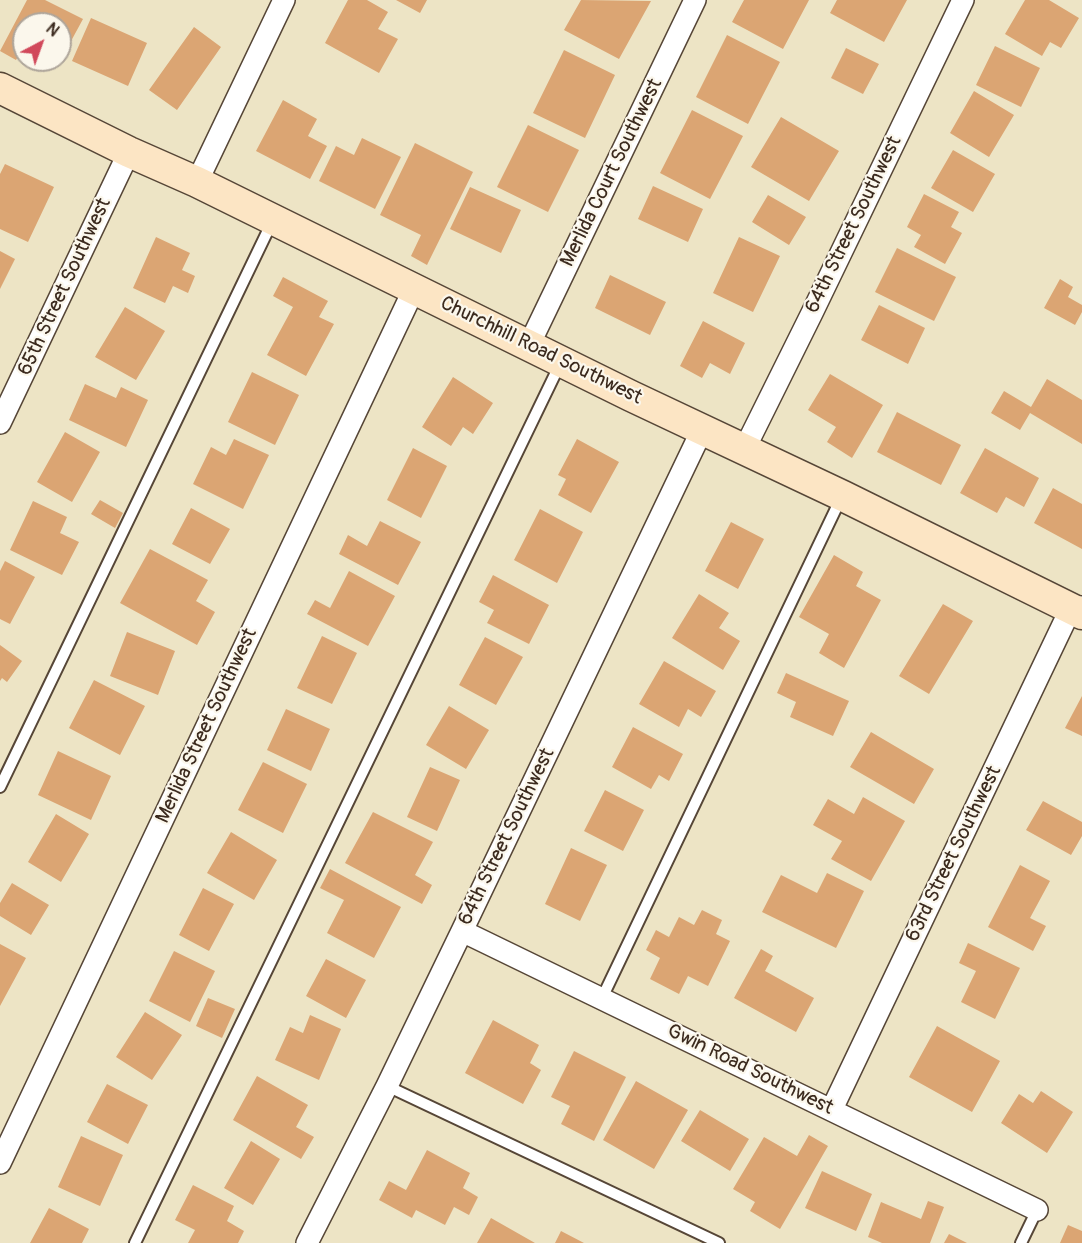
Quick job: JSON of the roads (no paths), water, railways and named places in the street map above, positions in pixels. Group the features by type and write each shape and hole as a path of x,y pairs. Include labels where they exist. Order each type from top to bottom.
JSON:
{"street":[{"path":"197,182 284,0"},
{"name":"Merlida Court Southwest","path":"529,345 695,0"},
{"name":"64th Street Southwest","path":"744,450 963,0"},
{"name":"Churchhill Road Southwest","path":"0,88 129,152 197,182 561,362 1078,610"},
{"name":"65th Street Southwest","path":"0,423 129,152"},
{"name":"Merlida Street Southwest","path":"0,1163 414,289"},
{"name":"64th Street Southwest","path":"314,1241 702,430"},
{"name":"63rd Street Southwest","path":"832,1109 1078,610"},
{"name":"Gwin Road Southwest","path":"462,931 1037,1210"}],"lane":[{"path":"0,787 273,220"},
{"path":"135,1243 561,362"},
{"path":"602,998 843,496"},
{"path":"387,1086 719,1243"},
{"path":"1021,1243 1037,1210"}]}
